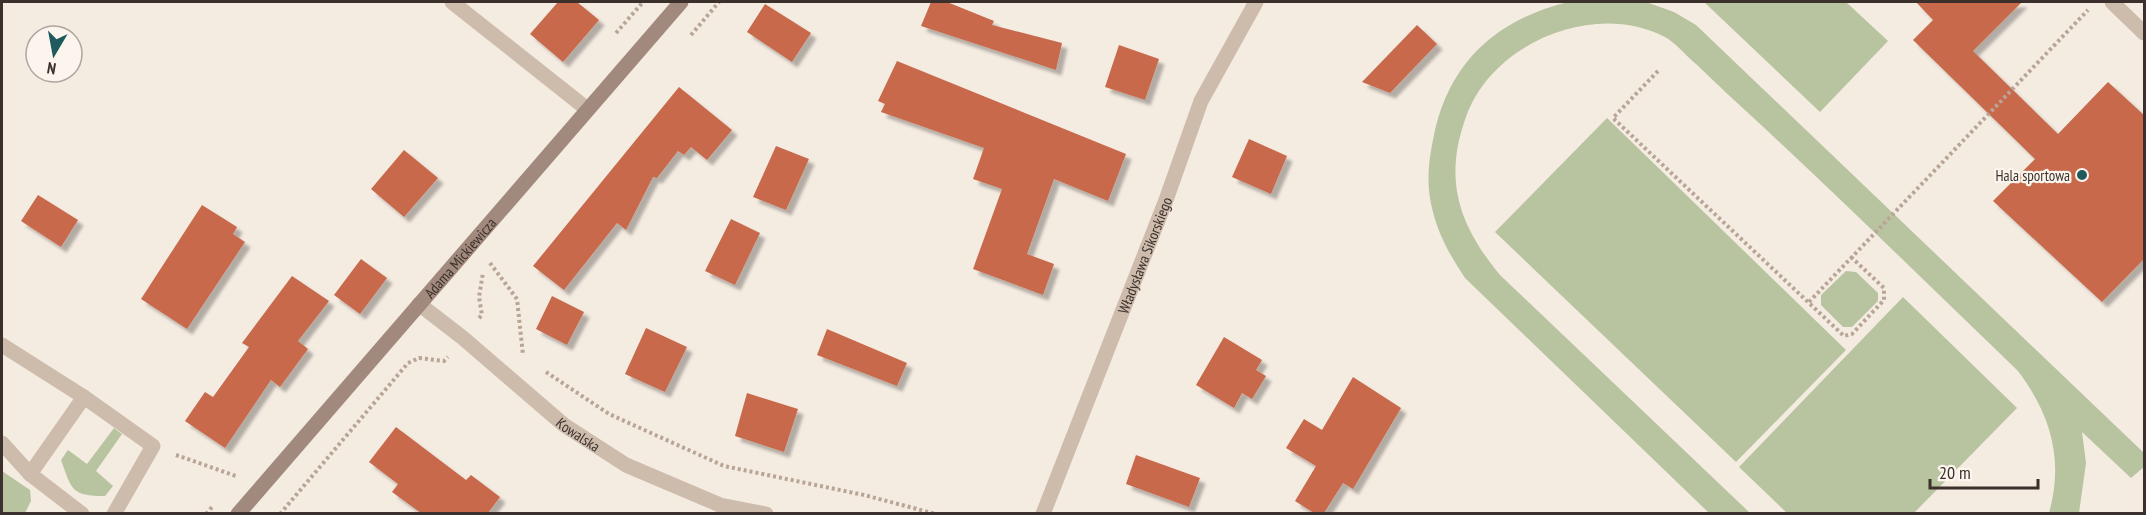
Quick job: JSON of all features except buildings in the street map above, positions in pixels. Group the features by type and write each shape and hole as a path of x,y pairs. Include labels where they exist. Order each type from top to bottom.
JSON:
{"main road":[{"name":"Adama Mickiewicza","path":"237,513 681,2"}],"street":[{"path":"452,2 587,109"},
{"name":"Władysława Sikorskiego","path":"1043,513 1166,200 1201,101 1256,2"},
{"path":"2112,2 2145,33"},
{"name":"Kowalska","path":"419,304 564,425 626,465 720,505 766,513"},
{"path":"2,345 84,397 153,446 114,513"},
{"path":"30,474 84,397"},
{"path":"2,443 30,474 82,513"}],"path":[{"path":"1809,302 2096,2"},
{"path":"1658,71 1613,118 1844,336 1852,334 1884,300 1884,288 1851,258"},
{"path":"490,263 517,299 523,356"},
{"path":"542,369 609,414 724,466 864,495 936,513"},
{"path":"280,513 400,374"},
{"path":"153,446 198,465 237,476"}],"green space":[{"path":"1568,2 1646,2 1674,12 1696,25 2144,453 2144,467 2131,478 2082,432 2086,463 2079,513 2049,513 2055,475 2052,439 2039,404 2018,371 1824,184 1665,37 1637,27 1608,23 1578,27 1549,35 1522,49 1498,68 1479,91 1466,117 1456,161 1459,201 1465,220 1474,238 1500,275 1750,513 1709,513 1465,278 1446,246 1433,212 1428,176 1433,140 1440,113 1450,89 1463,68 1478,49 1518,20"},
{"path":"1704,2 1846,2 1888,41 1820,112"},
{"path":"1607,118 1846,350 1736,462 1495,232"},
{"path":"1846,271 1856,272 1878,293 1878,301 1852,327 1843,327 1821,305 1821,295"},
{"path":"1903,297 2017,408 1914,513 1787,513 1739,467"},
{"path":"114,428 122,434 96,471 113,486 105,496 79,493 71,485 61,460 68,450 87,464"},
{"path":"2,471 30,490 31,501 25,513 2,513"}],"place":[{"name":"Hala sportowa","path":"2082,175"}]}
